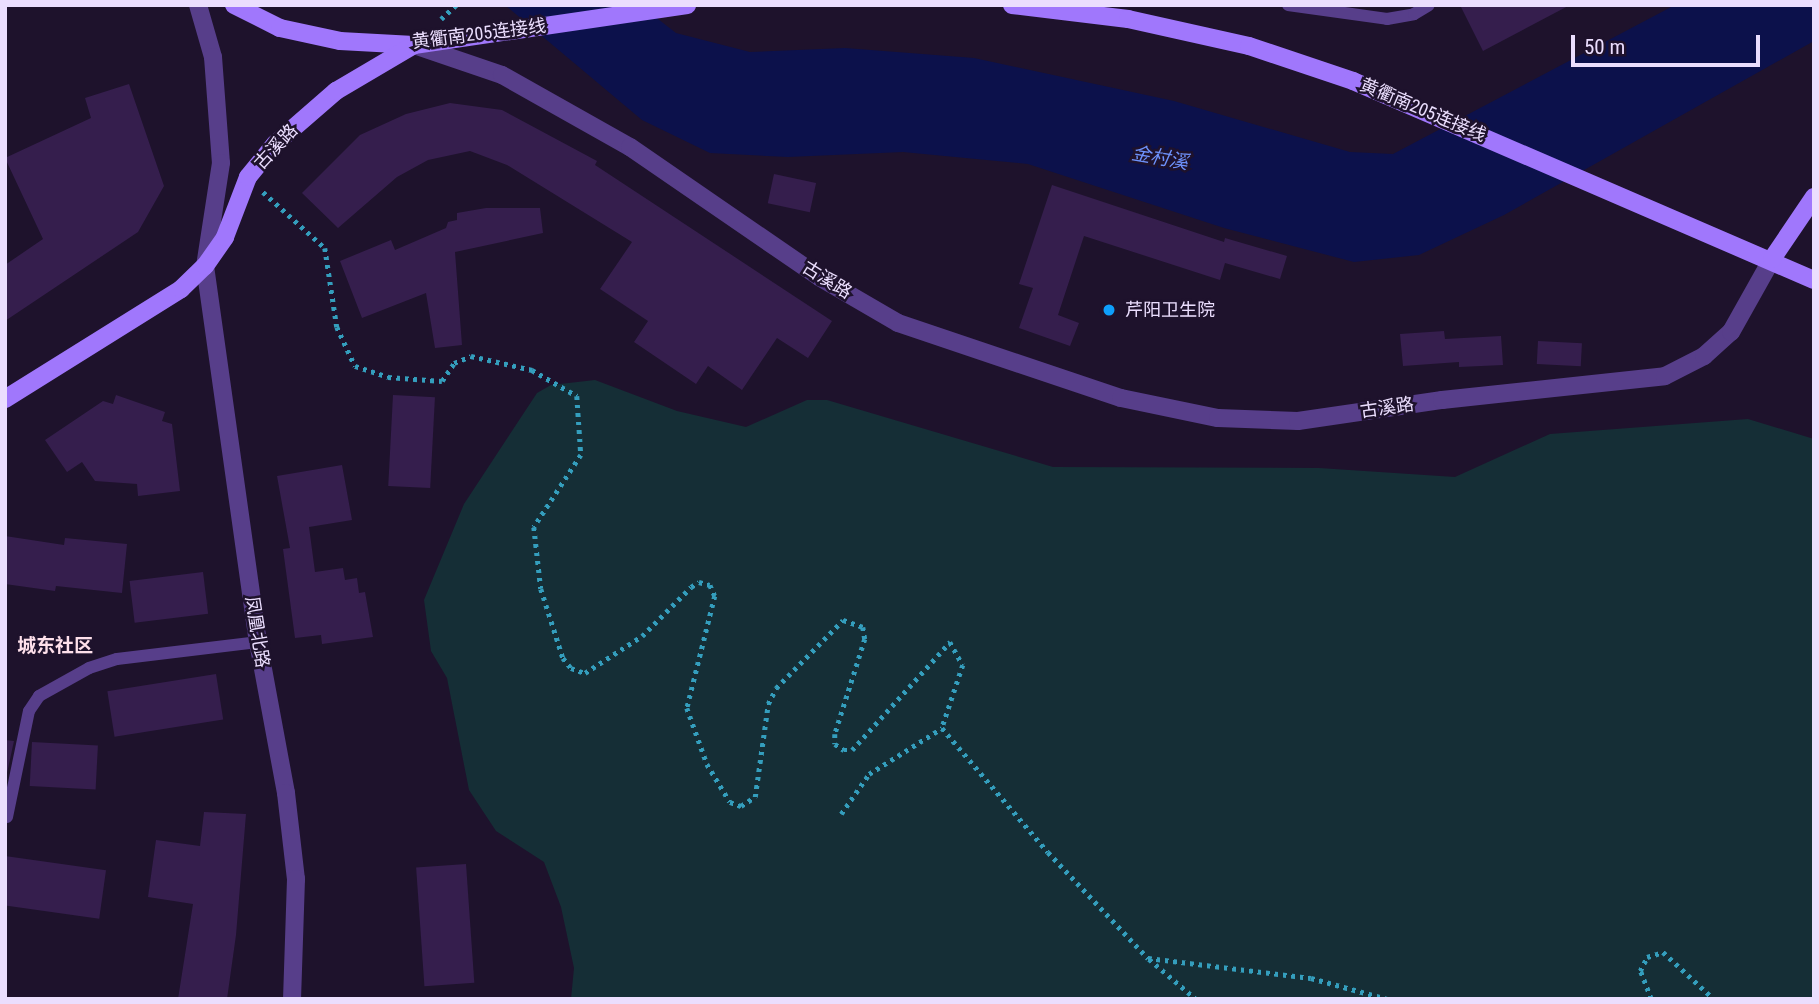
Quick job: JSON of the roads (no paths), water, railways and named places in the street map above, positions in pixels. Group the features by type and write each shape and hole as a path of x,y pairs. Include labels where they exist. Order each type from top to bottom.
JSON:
{"main road":[{"name":"黄衢南205连接线","path":"234,5 292,31 340,41 414,45 687,5"},
{"name":"黄衢南205连接线","path":"1012,5 1128,19 1249,46 1391,97 1772,259 1814,280"},
{"name":"古溪路","path":"5,398 181,289 205,266 225,237 248,177 275,144 337,91 414,45"},
{"path":"1772,259 1814,197"}],"street":[{"name":"凤凰北路","path":"198,5 213,57 221,163 205,266 258,642 286,793 296,879 292,999"},
{"name":"古溪路","path":"414,45 502,75 630,147 819,277 898,323 1121,398 1218,418 1298,421 1442,400 1665,376 1704,356 1731,332 1772,259"}],"lane":[{"path":"1288,5 1387,19 1414,14 1429,5"},
{"path":"7,817 29,711 39,696 89,668 117,659 258,642"}],"water":[{"name":"金村溪","path":"505,5 640,5 676,33 750,52 845,48 974,58 1174,101 1350,152 1393,154 1675,5 1814,5 1814,41 1504,215 1419,255 1354,262 1224,228 1028,164 903,152 788,157 710,153 642,120"}],"place":[{"name":"芹阳卫生院","path":"1109,310"}],"district":[{"name":"城东社区","path":"55,646"}]}
